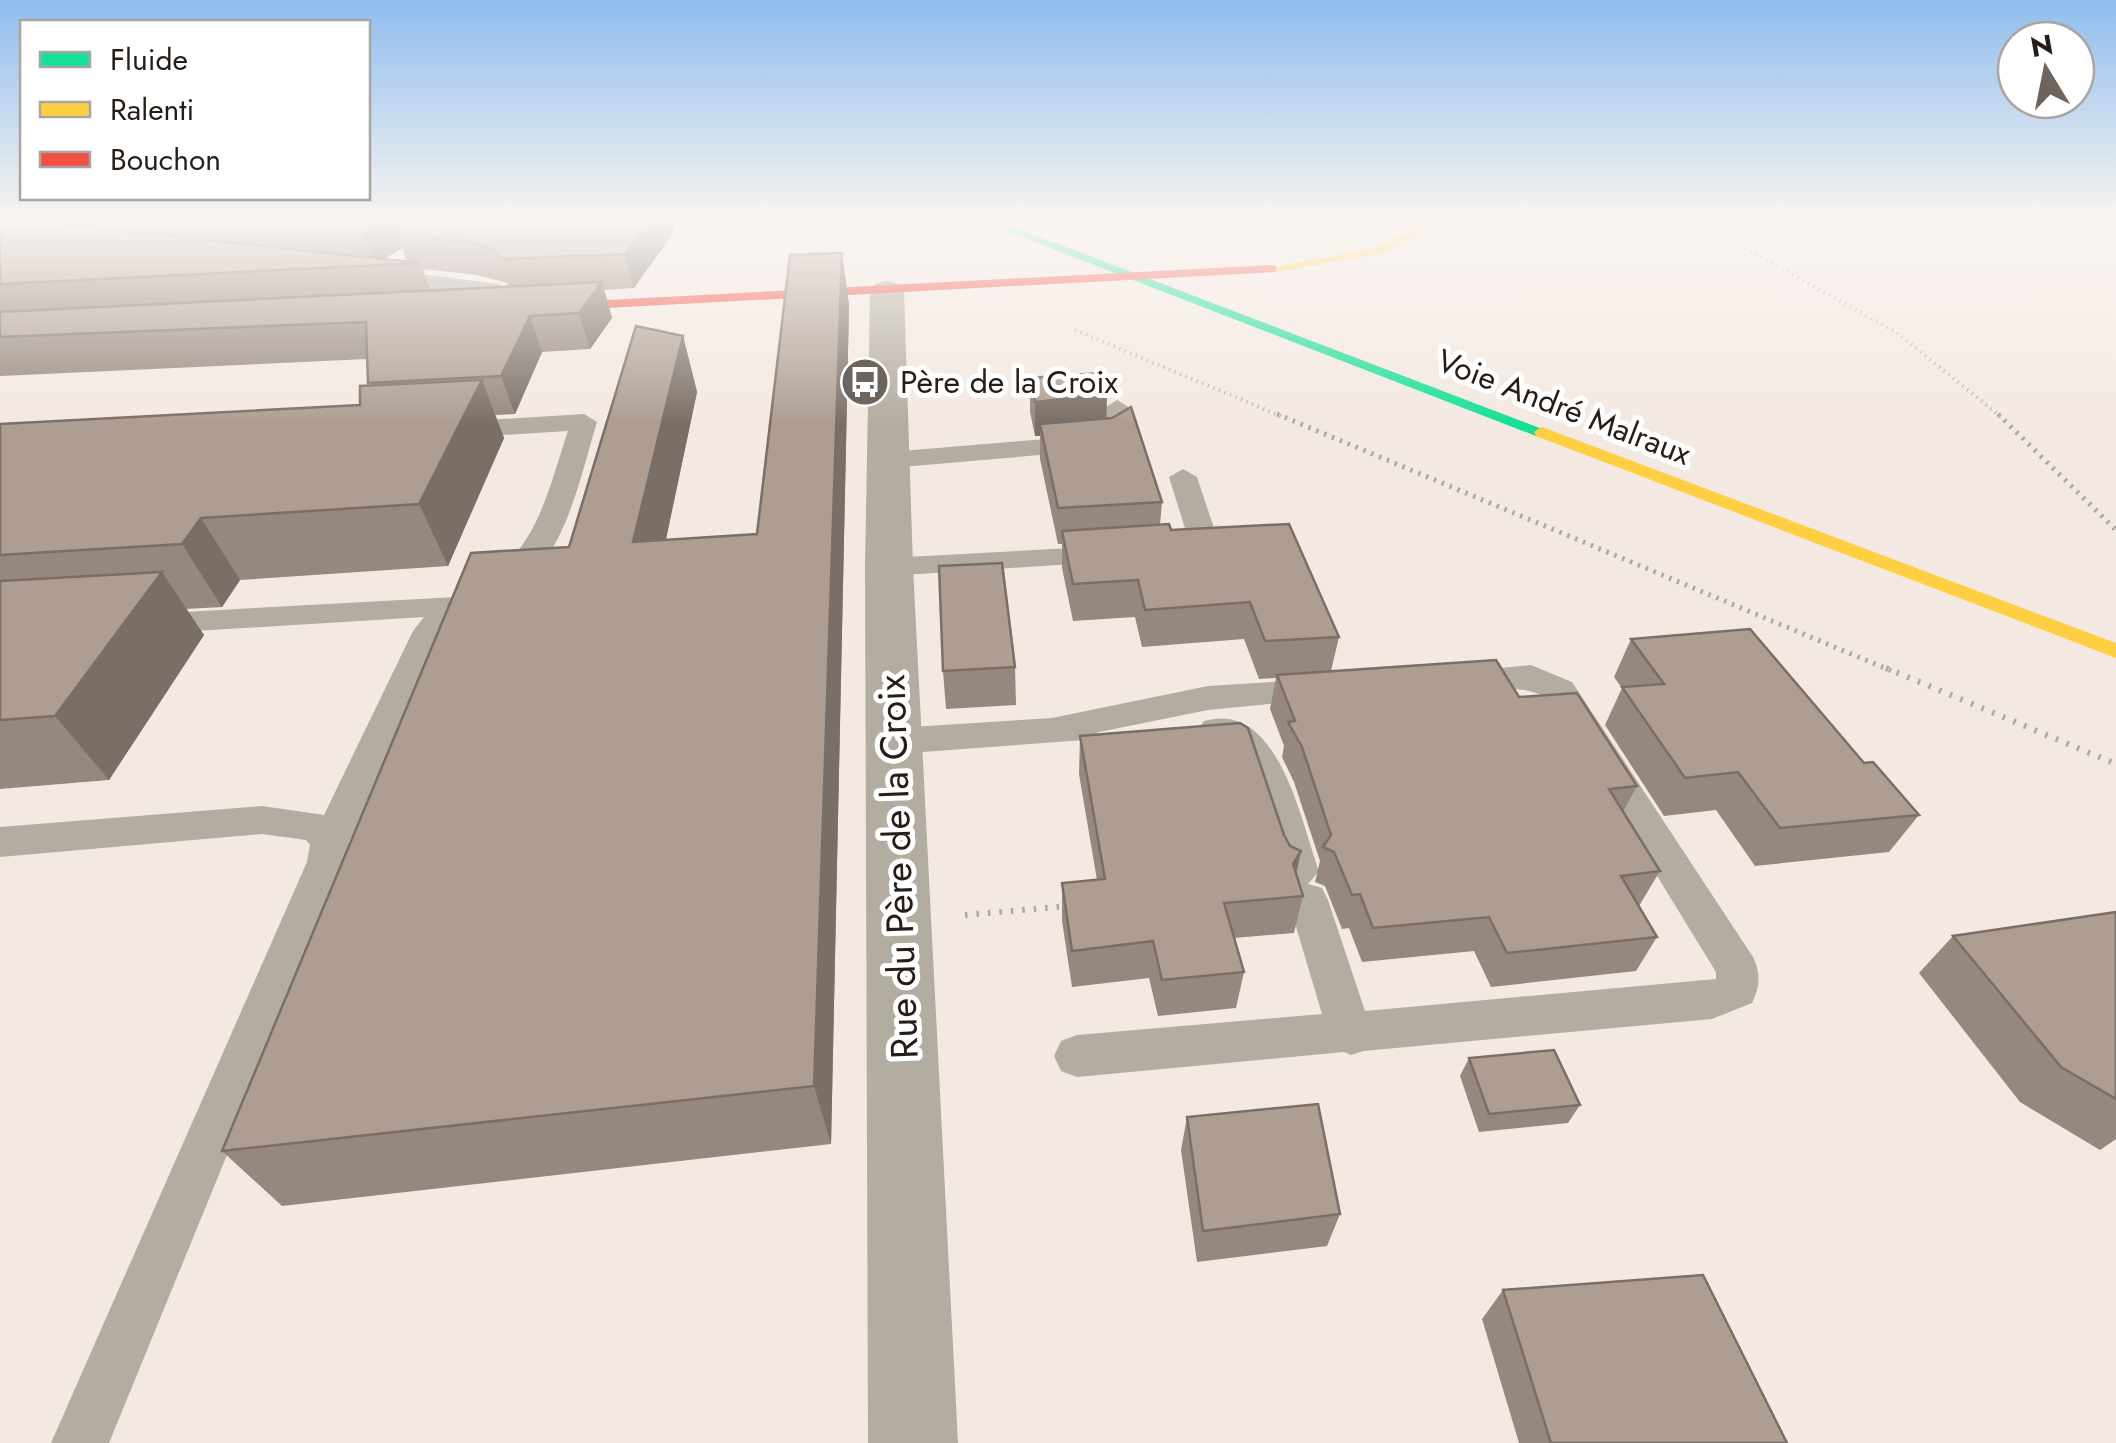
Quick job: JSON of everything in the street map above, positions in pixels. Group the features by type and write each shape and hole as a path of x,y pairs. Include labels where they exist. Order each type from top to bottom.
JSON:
{"main road":[{"path":"457,312 901,289"},
{"name":"Voie André Malraux","path":"1165,289 2116,652"},
{"name":"Voie André Malraux","path":"1218,289 1704,469"}],"street":[{"path":"473,289 496,297 494,310"},
{"name":"Rue du Père de la Croix","path":"886,290 889,567 913,1443"}],"lane":[{"path":"890,460 1110,441 1124,433 1117,408"},
{"path":"117,626 454,606 489,594 529,563 584,422 428,431"},
{"path":"889,567 1196,548 1204,543 1204,536 1183,477"},
{"path":"80,1443 327,862 330,842 428,631 454,606"},
{"path":"1076,1056 1712,1000 1737,990 1738,970 1560,690 1531,676 1424,683"},
{"path":"1063,727 1208,698 1350,688"},
{"path":"895,741 1063,727 1200,728 1235,734 1250,745 1264,767 1352,1034"},
{"path":"0,842 262,820 317,826 330,842"}],"path":[{"path":"1819,289 1896,332 1980,396 2116,530"},
{"path":"1068,327 2116,764"},
{"path":"899,921 1078,905"}],"building":[{"path":"455,289 597,289 579,313 530,316 501,376 368,383 366,322 0,337 0,312"},
{"path":"786,289 841,289 814,1086 222,1151 471,553 569,547 636,326 683,336 633,542 757,534"},
{"path":"1101,373 1107,394 1035,402 1030,378"},
{"path":"482,380 419,504 201,518 182,544 0,555 0,424 360,405 360,386"},
{"path":"1131,407 1162,502 1058,508 1040,424 1112,418"},
{"path":"1169,524 1171,530 1289,524 1339,637 1265,641 1250,602 1145,610 1138,580 1073,584 1062,531"},
{"path":"1002,563 1015,667 943,671 939,566"},
{"path":"162,572 55,716 0,720 0,581"},
{"path":"1750,629 1864,763 1873,762 1919,815 1780,828 1738,772 1685,778 1622,687 1664,684 1631,639"},
{"path":"1496,660 1519,697 1577,693 1637,786 1609,789 1660,871 1621,876 1657,937 1507,953 1489,917 1373,928 1360,894 1352,895 1334,852 1323,847 1331,835 1302,747 1288,722 1295,721 1277,675"},
{"path":"1240,723 1248,728 1284,835 1290,846 1301,851 1293,864 1303,896 1224,903 1244,972 1162,980 1153,941 1072,951 1062,883 1105,879 1080,736"},
{"path":"2116,912 2116,1099 2061,1067 1953,936"},
{"path":"1554,1050 1580,1105 1489,1114 1469,1058"},
{"path":"1318,1104 1340,1214 1203,1231 1187,1117"},
{"path":"1703,1275 1787,1443 1551,1443 1503,1290"}],"traffic: fast":[{"path":"1166,289 1542,432"}],"traffic: slow":[{"path":"1542,432 2116,651"}],"traffic: jam":[{"path":"532,308 886,289"}],"place":[{"name":"Père de la Croix","path":"865,382"}]}
